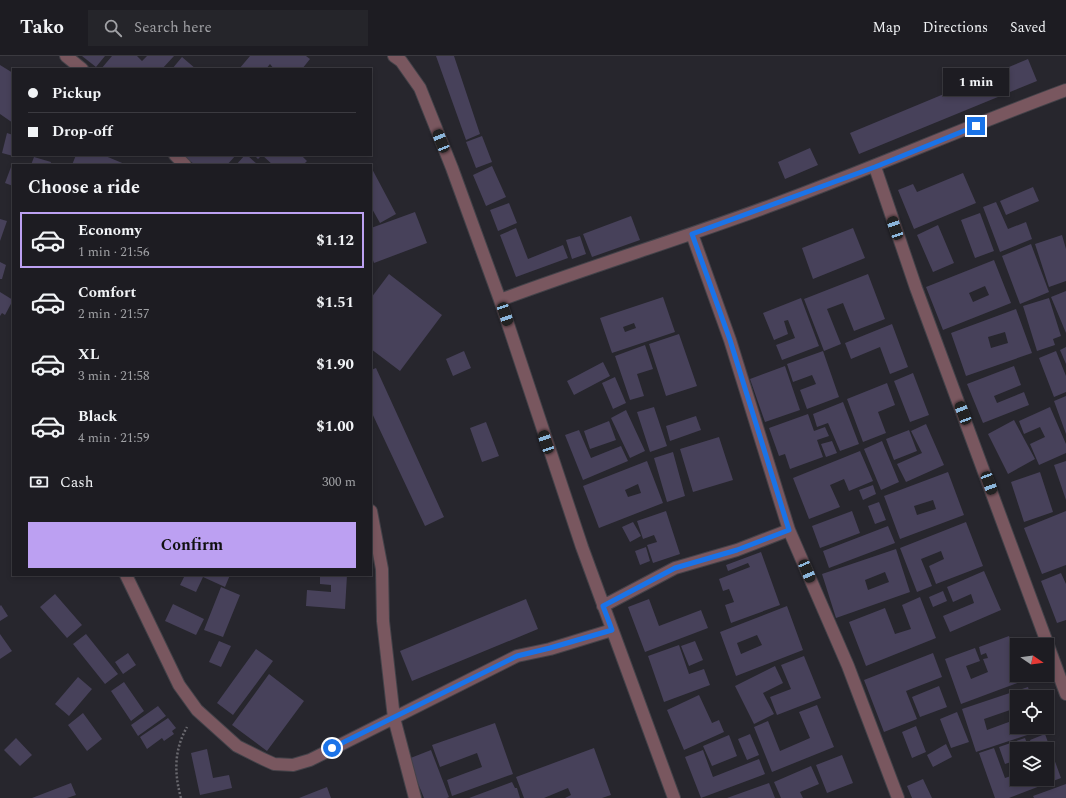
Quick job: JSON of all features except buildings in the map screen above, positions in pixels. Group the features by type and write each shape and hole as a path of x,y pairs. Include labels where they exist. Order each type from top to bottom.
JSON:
{"street":[{"path":"66,56 81,68"},
{"path":"394,56 401,61 420,88 452,168 500,300 603,606 674,798"},
{"path":"500,300 626,254 692,234 875,167 1065,94"},
{"path":"176,156 184,164"},
{"path":"875,167 916,288 1066,694"},
{"path":"692,234 730,340 789,530 848,666 898,798"},
{"path":"372,516 382,569 383,621 394,718 415,798"},
{"path":"603,606 675,568 737,550 789,530"},
{"path":"126,576 179,685 197,710 237,746 274,764 293,765 310,760 517,656 612,630"}],"path":[{"path":"181,798 176,769 177,756 184,733 197,710"}],"route":[{"path":"332,748 443,695 517,656 612,630 603,606 640,588 675,568 737,550 789,530 730,340 692,234 875,167 976,126"}]}
